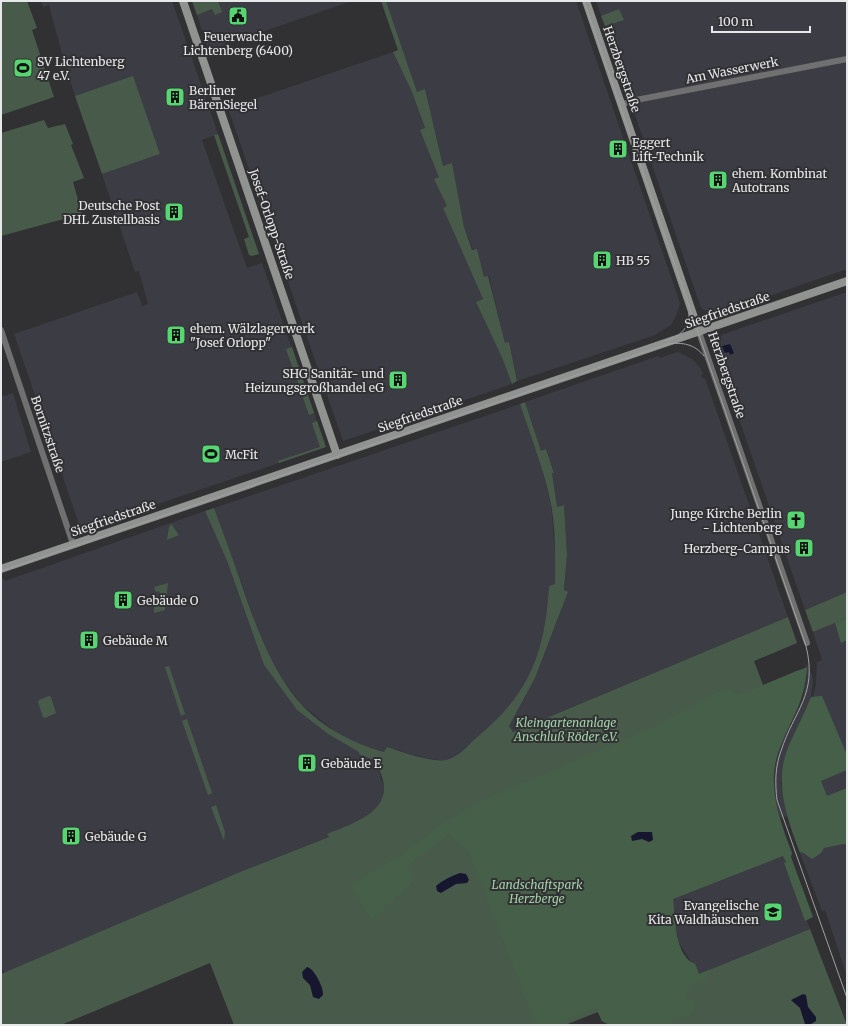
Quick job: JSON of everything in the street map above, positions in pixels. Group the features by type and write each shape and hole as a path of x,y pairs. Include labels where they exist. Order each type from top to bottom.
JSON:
{"street":[{"name":"Josef-Orlopp-Straße","path":"183,1 337,455"},
{"name":"Herzbergstraße","path":"586,1 807,643"},
{"name":"Am Wasserwerk","path":"621,105 637,100 847,58"},
{"name":"Siegfriedstraße","path":"1,569 847,281"},
{"name":"Bornitzstraße","path":"1,330 74,544"}],"shaded area":[{"path":"41,1 172,1 218,134 202,140 247,268 262,263 326,447 81,530 14,334 137,292 142,306 148,304 139,271 135,272 102,174 160,154 133,77 75,96 49,5 43,7"},
{"path":"192,1 352,1 209,50"},
{"path":"386,1 576,1 680,303 677,314 671,325 655,335 517,381 509,342 505,344 489,276 484,278 477,249 473,250 464,227 452,164 443,166 425,90 417,92"},
{"path":"596,1 847,1 847,269 714,315 701,308"},
{"path":"393,52 412,92 425,129 421,130 440,177 434,179 448,206 443,208 483,299 476,302 503,360 512,384 343,441 228,108"},
{"path":"847,292 847,592 805,610 719,361 718,342 721,335"},
{"path":"730,344 734,353 730,355 729,352 725,353 722,346"},
{"path":"678,352 692,359 701,369 703,374 701,375 702,378 705,378 788,617 513,732 509,726 535,678 561,611 564,600 567,555 564,506 557,508 552,473 554,472 546,449 541,451 525,402 658,356 660,358"},
{"path":"13,393 31,452 1,462 1,397"},
{"path":"520,404 540,462 551,504 555,552 555,585 548,610 545,632 532,671 512,704 499,719 455,756 445,761 421,757 387,747 384,752 354,742 337,733 302,705 279,675 262,640 214,508"},
{"path":"205,511 227,561 264,665 297,710 328,734 360,752 359,754 376,761 384,787 382,799 375,809 362,819 328,834 329,837 240,872 4,973 1,966 1,579 3,578 5,581"},
{"path":"847,618 847,976 825,910 822,911 800,853 802,852 812,702 816,684 817,662 822,660 813,632"},
{"path":"806,662 813,678 811,697 786,753 781,783 787,816 780,819 774,793 775,767 780,746 803,699 807,677"},
{"path":"638,832 652,832 653,840 649,842 642,839 632,841 631,836"},
{"path":"783,855 786,863 784,864 810,929 699,974 679,943 674,922 673,899"},
{"path":"460,873 466,874 469,880 467,883 456,884 441,893 437,891 436,886 447,878"},
{"path":"307,967 313,971 322,988 323,995 319,999 313,997 310,985 303,978 302,972"},
{"path":"803,994 806,995 808,1007 816,1017 816,1021 811,1024 805,1024 800,1008 791,1000"}],"green space":[{"name":"SV Lichtenberg 47 e.V.","path":"1,1 27,1 37,28 32,30 54,97 1,115"},
{"path":"192,1 218,1 222,12 215,15 212,9 197,15"},
{"path":"381,1 386,1 417,92 425,89 443,166 452,163 464,227 472,250 477,249 484,277 488,276 505,343 509,342 517,381 512,384 503,360 476,302 483,299 443,208 447,206 434,179 439,177 420,130 425,128 412,92 393,52 398,50"},
{"path":"619,9 624,20 605,26 601,16"},
{"path":"133,76 160,154 102,174 75,96"},
{"path":"44,120 48,128 65,124 73,144 71,145 84,178 73,182 82,214 1,236 1,133"},
{"path":"218,134 259,254 252,256 249,255 244,239 249,237 214,135"},
{"path":"292,347 314,413 309,415 286,349"},
{"name":"Landschaftspark Herzberge","path":"525,402 541,451 546,449 554,473 552,473 557,507 564,505 567,555 564,590 568,592 535,678 509,726 513,732 788,617 797,643 754,661 763,685 799,670 765,768 783,855 673,899 675,925 679,945 688,960 695,964 699,974 810,929 847,1025 610,1025 602,1021 598,1012 565,1025 234,1025 210,963 61,1025 1,1025 1,974 240,872 329,837 327,834 354,823 372,812 382,797 384,788 383,781 376,761 359,754 359,752 328,734 297,710 264,665 227,561 205,511 214,508 258,630 281,677 295,697 311,714 331,729 355,742 384,752 387,747 433,760 446,760 454,757 462,751 494,723 509,706 531,672 538,653 543,632 549,586 555,584 553,514 541,466 520,404"},
{"path":"317,421 326,447 279,463 278,461 320,447 312,423"},
{"path":"171,524 179,535 167,540 169,527"},
{"path":"168,583 165,610 154,613 154,606 163,602 159,591 156,592 154,587"},
{"path":"847,592 847,618 813,632 805,610"},
{"path":"847,618 847,640 841,643 835,623"},
{"path":"169,666 185,714 181,716 165,667"},
{"path":"807,667 804,689 798,708 776,759 774,786 779,813 792,853 791,857 813,917 805,921 784,863 786,862 783,856 673,899 675,925 679,945 683,953 688,960 695,964 699,974 709,970 706,980 692,983 685,999 693,1000 695,1004 694,1009 688,1016 678,1017 666,1025 610,1025 602,1021 596,1008 553,1025 536,1025 469,852 449,834 408,865 414,880 372,920 350,886 400,856 441,825 479,802 647,730 726,688 731,689 737,696","holes":["635,833 647,833 644,839 631,836"]},
{"path":"49,696 51,697 56,713 45,718 43,717 38,702 39,700"},
{"path":"822,696 847,755 847,770 821,781 827,796 847,788 847,845 843,844 824,848 821,853 812,859 802,852 800,853 784,800 782,773 784,759 789,745 811,697"},
{"path":"187,719 212,793 208,795 182,721"},
{"path":"216,805 225,832 224,841 211,807"}],"tram line":[{"path":"584,1 806,646 809,663 807,690 803,702 786,737 779,757 776,775 777,800 847,998"},
{"path":"666,341 676,337 683,331 688,323 689,313"},
{"path":"1,571 668,344 678,343 692,346 704,356"}],"place":[{"name":"Feuerwache Lichtenberg (6400)","path":"238,16"},
{"name":"SV Lichtenberg 47 e.V.","path":"23,68"},
{"name":"Berliner BärenSiegel","path":"175,97"},
{"name":"Eggert Lift-Technik","path":"618,149"},
{"name":"ehem. Kombinat Autotrans","path":"718,180"},
{"name":"Deutsche Post DHL Zustellbasis","path":"174,212"},
{"name":"HB 55","path":"602,260"},
{"name":"ehem. Wälzlagerwerk \"Josef Orlopp\"","path":"176,335"},
{"name":"SHG Sanitär- und Heizungsgroßhandel eG","path":"398,380"},
{"name":"McFit","path":"211,454"},
{"name":"Junge Kirche Berlin - Lichtenberg","path":"796,520"},
{"name":"Herzberg-Campus","path":"804,548"},
{"name":"Gebäude O","path":"123,600"},
{"name":"Gebäude M","path":"89,640"},
{"name":"Gebäude E","path":"307,763"},
{"name":"Gebäude G","path":"71,836"},
{"name":"Evangelische Kita Waldhäuschen","path":"773,912"}],"park label":[{"name":"Kleingartenanlage Anschluß Röder e.V.","path":"566,729"}]}
